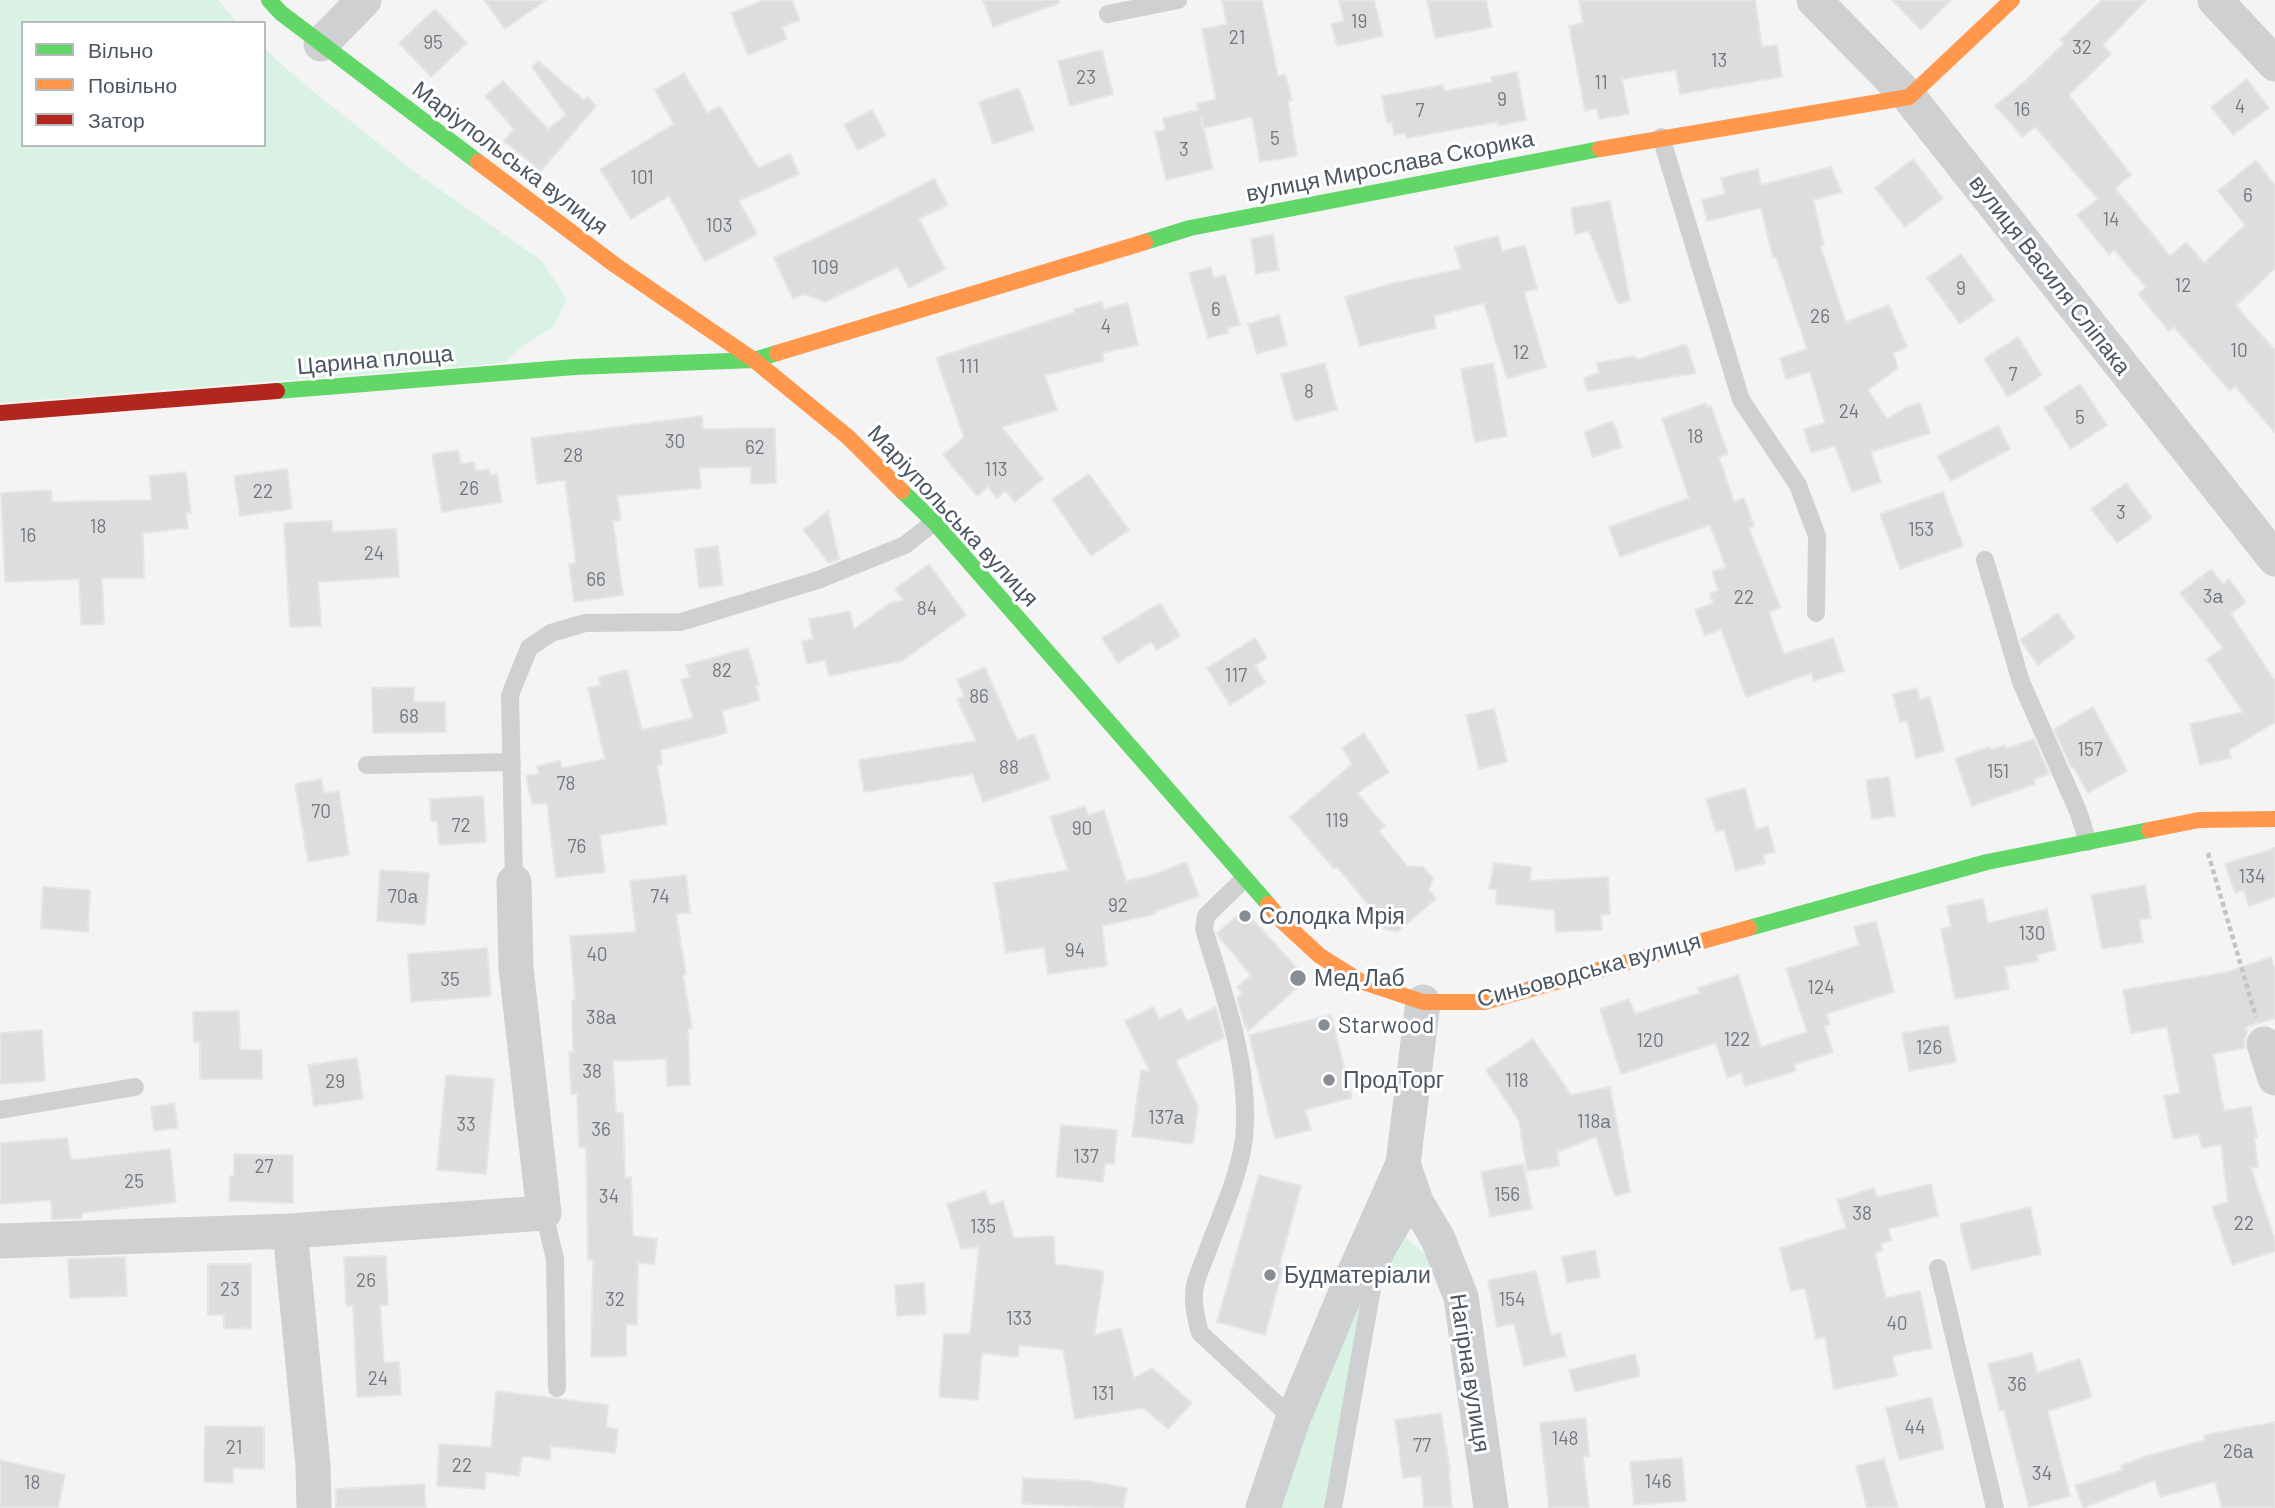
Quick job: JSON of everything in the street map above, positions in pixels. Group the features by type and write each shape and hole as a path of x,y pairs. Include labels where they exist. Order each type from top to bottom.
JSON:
{"street":[{"name":"Маріупольська вулиця","path":"269,0 281,13 321,44 615,265 754,360 848,437 934,522 1282,921 1320,956 1360,981 1423,1002"},
{"path":"321,44 364,0"},
{"name":"вулиця Василя Сліпака","path":"1814,0 1909,97 2275,559"},
{"path":"1909,97 2012,0"},
{"path":"2215,0 2275,64"},
{"name":"вулиця Мирослава Скорика","path":"754,360 1189,228 1661,137 1909,97"},
{"name":"Царина площа","path":"0,413 575,367 754,360"},
{"name":"Синьоводська вулиця","path":"1423,1002 1484,1002 1987,862 2199,821 2275,819"},
{"path":"0,1241 290,1231 544,1213 516,968 514,882"},
{"path":"1263,1508 1293,1419 1403,1164 1423,1002"},
{"path":"2264,1044 2275,1078"},
{"name":"Нагірна вулиця","path":"1403,1164 1416,1202 1438,1239 1461,1297 1491,1508"},
{"path":"290,1231 313,1466 314,1508"}],"lane":[{"path":"1108,14 1178,0"},
{"path":"1661,137 1741,400 1798,485 1817,536 1816,613"},
{"path":"514,882 510,695 529,648 551,632 585,623 681,622 818,580 905,545 934,522"},
{"path":"1985,560 2021,682 2078,811 2088,842"},
{"path":"367,765 512,762"},
{"path":"1244,879 1206,916 1204,929 1229,1011 1241,1067 1245,1103 1244,1139 1195,1286 1195,1314 1200,1333 1293,1419"},
{"path":"0,1110 135,1087"},
{"path":"1333,1508 1373,1283 1386,1252 1416,1202"},
{"path":"544,1213 555,1259 557,1388"},
{"path":"1938,1268 1995,1508"}],"path":[{"path":"2199,821 2264,1044"}],"green space":[{"path":"0,0 218,0 236,21 21,21 21,147 266,147 266,50 299,80 412,170 542,261 567,299 554,326 523,346 504,363 0,403"},
{"path":"1396,1229 1439,1266 1373,1283 1333,1508 1263,1508"}],"building":[{"path":"484,0 546,0 505,29"},
{"path":"764,0 792,0 800,20 782,27 787,39 748,55 731,13"},
{"path":"983,0 1058,0 1059,3 993,27"},
{"path":"1222,0 1262,0 1278,76 1285,74 1292,100 1288,101 1297,156 1260,162 1252,117 1203,128 1213,169 1166,180 1155,132 1166,130 1163,118 1199,110 1197,104 1216,99 1202,29 1227,24"},
{"path":"1339,0 1374,0 1383,36 1337,46 1331,24 1344,21"},
{"path":"1427,0 1486,0 1492,27 1435,38"},
{"path":"1579,0 1755,0 1762,47 1777,45 1782,77 1680,94 1676,70 1622,79 1629,114 1599,119 1597,108 1585,111 1569,26 1583,23"},
{"path":"1892,0 1951,0 1921,30"},
{"path":"2102,0 2146,0 2103,45 2111,54 2069,95 2131,175 2115,188 2170,256 2186,242 2204,263 2245,225 2218,191 2256,160 2275,186 2275,268 2236,306 2275,350 2275,433 2235,386 2230,391 2174,327 2169,331 2138,294 2146,287 2114,250 2109,255 2077,215 2098,199 2035,127 2023,137 1995,106 2064,43 2060,40"},
{"path":"435,9 467,43 431,77 399,43"},
{"path":"1102,50 1113,94 1070,106 1058,61"},
{"path":"538,61 584,100 588,97 596,106 541,171 504,141 514,129 485,96 503,81 548,129 566,115 532,67"},
{"path":"1517,72 1526,120 1498,126 1497,122 1407,138 1406,133 1394,135 1392,122 1387,123 1382,96 1443,85 1444,91 1492,82 1491,77"},
{"path":"684,73 707,113 720,106 758,168 790,154 799,174 739,201 757,234 705,262 669,196 631,219 600,169 674,124 655,90"},
{"path":"2247,79 2269,108 2233,135 2211,107"},
{"path":"1019,88 1034,130 993,144 979,102"},
{"path":"872,110 886,135 858,150 844,125"},
{"path":"1913,159 1943,198 1905,227 1875,188"},
{"path":"1831,167 1842,192 1813,200 1824,245 1820,246 1846,322 1889,305 1907,347 1893,353 1898,368 1868,390 1887,419 1920,403 1930,433 1871,452 1881,482 1852,492 1835,446 1811,453 1804,429 1825,423 1810,372 1786,379 1780,358 1807,349 1776,257 1773,258 1761,208 1707,221 1702,200 1725,194 1721,178 1758,169 1761,185"},
{"path":"934,179 948,205 919,219 945,269 909,288 898,267 825,302 805,294 793,299 774,258"},
{"path":"1610,201 1630,300 1618,304 1589,231 1575,234 1571,208"},
{"path":"1273,234 1279,270 1256,274 1251,239"},
{"path":"1498,236 1502,251 1525,245 1537,289 1524,292 1546,367 1507,379 1484,303 1434,316 1436,328 1360,346 1345,297 1461,269 1455,247"},
{"path":"1961,254 1994,300 1960,324 1927,278"},
{"path":"1211,267 1214,278 1225,275 1240,325 1227,328 1228,333 1208,338 1189,273"},
{"path":"1102,302 1104,309 1128,303 1138,345 1102,353 1104,361 1045,375 1057,410 1002,427 1043,479 1015,502 1005,491 997,498 988,487 977,496 943,455 964,437 936,358 1075,312 1074,309"},
{"path":"1279,315 1287,345 1257,354 1248,324"},
{"path":"2018,337 2042,375 2008,397 1984,359"},
{"path":"1686,344 1696,373 1587,391 1584,378 1599,373 1597,363 1635,356 1636,360"},
{"path":"1325,363 1337,410 1294,421 1281,374"},
{"path":"1493,363 1507,436 1475,442 1461,369"},
{"path":"2080,384 2107,425 2071,449 2044,408"},
{"path":"1706,403 1707,407 1711,406 1728,454 1719,457 1734,502 1744,498 1754,526 1749,528 1780,607 1769,612 1784,654 1833,638 1844,671 1814,681 1811,673 1746,697 1721,629 1705,636 1695,610 1713,603 1710,594 1718,590 1712,572 1726,567 1710,525 1620,557 1609,527 1689,498 1662,419"},
{"path":"702,416 703,429 775,428 776,483 751,484 751,467 699,468 701,488 617,496 621,520 613,521 623,595 574,602 569,564 576,563 565,480 537,484 531,438"},
{"path":"1613,421 1622,447 1593,457 1584,432"},
{"path":"1998,426 2010,449 1951,481 1937,456"},
{"path":"458,450 461,464 474,462 476,471 489,469 490,475 497,474 502,502 442,512 432,454"},
{"path":"287,469 292,509 240,516 234,476"},
{"path":"186,472 191,513 186,513 188,528 143,533 144,578 102,578 104,624 81,625 79,579 5,582 1,493 51,490 52,502 152,500 149,476"},
{"path":"1089,474 1129,530 1091,556 1052,499"},
{"path":"2126,483 2152,518 2117,543 2091,509"},
{"path":"1943,492 1963,546 1900,569 1880,514"},
{"path":"828,511 839,559 829,563 803,530"},
{"path":"332,521 332,532 396,529 399,577 318,582 321,626 290,627 284,523"},
{"path":"718,546 723,585 699,588 695,549"},
{"path":"929,564 966,615 902,661 829,676 825,660 807,664 802,641 813,639 809,619 850,611 854,629 890,603 904,600 895,589"},
{"path":"2211,569 2223,584 2229,579 2246,602 2231,614 2275,681 2275,722 2229,750 2231,758 2200,765 2190,724 2243,712 2207,659 2223,648 2180,593"},
{"path":"1160,603 1180,636 1157,650 1151,642 1118,663 1102,638"},
{"path":"2058,613 2075,638 2038,665 2020,640"},
{"path":"1255,638 1267,658 1255,665 1265,683 1230,705 1207,668"},
{"path":"748,648 759,685 756,686 760,700 722,711 727,733 661,750 662,764 657,765 667,824 600,835 605,872 556,878 547,803 532,804 526,776 539,774 537,766 560,761 562,768 605,759 588,688 601,685 599,677 627,670 642,730 693,718 681,680 690,677 686,665"},
{"path":"985,667 1017,740 1034,734 1050,779 983,802 973,774 864,792 859,760 976,741 957,699 964,696 957,680"},
{"path":"414,687 414,702 445,702 446,732 373,733 372,688"},
{"path":"1917,688 1920,700 1930,697 1944,751 1916,758 1907,721 1900,722 1893,694"},
{"path":"2093,707 2127,771 2088,793 2071,767 2054,729"},
{"path":"1494,709 1507,762 1479,769 1466,715"},
{"path":"1364,733 1389,772 1357,793 1385,826 1379,831 1407,866 1423,867 1433,878 1429,890 1436,899 1397,932 1370,925 1372,909 1290,817 1352,764 1342,748"},
{"path":"2034,739 2049,774 2034,779 2035,784 1972,806 1955,758 1990,747 1991,750 2005,745 2006,749"},
{"path":"1889,777 1895,816 1872,819 1866,780"},
{"path":"321,779 324,793 339,791 349,855 308,862 295,784"},
{"path":"1745,788 1756,830 1768,826 1775,852 1763,855 1765,863 1736,871 1724,830 1716,832 1706,799"},
{"path":"483,796 486,842 439,845 437,821 431,821 430,799"},
{"path":"1085,806 1088,815 1104,810 1126,881 1153,875 1186,862 1199,896 1154,912 1155,914 1102,926 1107,966 1048,974 1044,947 1006,953 994,883 1068,870 1050,817"},
{"path":"2275,848 2275,897 2249,906 2244,890 2235,893 2225,864"},
{"path":"1494,863 1531,867 1530,881 1608,877 1610,914 1601,915 1602,930 1556,932 1554,910 1496,904 1497,890 1489,889"},
{"path":"380,870 429,873 425,925 377,921"},
{"path":"686,875 690,913 676,914 692,1028 688,1029 690,1085 667,1086 666,1059 613,1061 616,1113 623,1113 625,1178 631,1177 633,1236 657,1239 654,1264 638,1263 637,1325 626,1324 626,1356 591,1357 593,1260 588,1260 586,1147 579,1148 577,1094 571,1094 569,1052 573,1052 572,1000 575,1000 570,936 636,932 630,881"},
{"path":"2145,885 2151,918 2139,920 2143,942 2102,949 2091,895"},
{"path":"43,887 90,890 88,932 41,928"},
{"path":"1983,899 1988,923 2047,909 2056,950 2037,955 2038,961 2005,967 2009,989 1955,999 1941,929 1951,927 1947,906"},
{"path":"1244,910 1307,979 1248,1031 1237,997 1243,994 1237,987 1251,975 1217,933"},
{"path":"1876,921 1894,992 1826,1014 1830,1024 1824,1026 1833,1052 1794,1065 1796,1071 1745,1086 1741,1073 1727,1078 1716,1043 1621,1074 1600,1009 1629,999 1635,1014 1700,993 1698,988 1738,975 1761,1047 1807,1032 1786,969 1859,945 1854,927"},
{"path":"487,948 491,996 411,1002 408,954"},
{"path":"2271,957 2275,971 2275,1018 2246,1027 2245,1048 2213,1054 2224,1111 2251,1106 2257,1137 2254,1138 2258,1167 2251,1168 2275,1240 2275,1251 2232,1265 2212,1207 2228,1202 2221,1144 2202,1148 2199,1134 2173,1139 2164,1096 2180,1093 2167,1027 2131,1033 2123,990 2228,972"},
{"path":"1153,1007 1159,1019 1181,1009 1187,1021 1216,1007 1224,1037 1176,1061 1198,1107 1193,1144 1132,1136 1141,1070 1150,1072 1125,1021"},
{"path":"239,1011 240,1050 262,1050 262,1079 200,1079 200,1042 194,1042 193,1012"},
{"path":"1331,1015 1352,1098 1305,1110 1311,1130 1275,1139 1249,1035"},
{"path":"1948,1025 1956,1062 1909,1071 1902,1033"},
{"path":"42,1030 45,1081 0,1084 0,1033"},
{"path":"1533,1039 1571,1095 1610,1087 1630,1192 1615,1196 1596,1137 1557,1152 1559,1166 1527,1171 1519,1121 1486,1070"},
{"path":"357,1058 363,1099 314,1106 308,1065"},
{"path":"446,1075 494,1079 486,1174 437,1170"},
{"path":"174,1103 178,1128 154,1131 151,1107"},
{"path":"1061,1125 1117,1130 1114,1164 1105,1163 1103,1182 1056,1177"},
{"path":"67,1138 71,1160 170,1149 176,1202 82,1213 82,1218 52,1219 51,1200 0,1204 0,1143"},
{"path":"234,1154 293,1155 293,1203 229,1201 230,1176 234,1176"},
{"path":"1523,1164 1532,1209 1490,1217 1481,1172"},
{"path":"1259,1175 1301,1186 1279,1267 1283,1268 1265,1335 1217,1322"},
{"path":"1931,1184 1938,1216 1888,1229 1892,1240 1880,1244 1883,1250 1875,1253 1886,1298 1920,1291 1932,1348 1892,1356 1897,1376 1834,1389 1825,1337 1816,1339 1805,1288 1791,1291 1780,1248 1846,1228 1837,1200 1874,1188 1877,1197"},
{"path":"985,1191 990,1205 1003,1201 1014,1238 1054,1236 1055,1264 1104,1271 1094,1335 1121,1328 1134,1378 1152,1368 1192,1403 1168,1429 1144,1408 1075,1419 1063,1350 1019,1345 1018,1357 982,1353 978,1400 939,1397 944,1334 970,1334 979,1247 961,1249 947,1204"},
{"path":"2030,1207 2041,1254 1971,1270 1960,1224"},
{"path":"1595,1250 1600,1277 1567,1283 1562,1257"},
{"path":"386,1256 388,1305 380,1305 384,1363 399,1362 401,1395 357,1397 353,1306 346,1306 344,1257"},
{"path":"125,1257 127,1296 70,1298 68,1259"},
{"path":"208,1264 251,1264 251,1328 224,1329 224,1315 208,1315"},
{"path":"1536,1271 1551,1335 1560,1333 1566,1356 1524,1366 1514,1324 1497,1327 1488,1280"},
{"path":"924,1283 926,1314 897,1316 895,1285"},
{"path":"2032,1353 2037,1373 2080,1359 2092,1397 2048,1411 2070,1496 2029,1507 2004,1410 2000,1411 1988,1364"},
{"path":"1635,1354 1640,1376 1575,1392 1569,1370"},
{"path":"496,1391 608,1405 606,1427 618,1429 615,1453 551,1446 550,1460 522,1456 519,1476 486,1472 485,1489 437,1486 439,1444 491,1447"},
{"path":"1931,1397 1944,1449 1899,1460 1886,1408"},
{"path":"1441,1413 1450,1471 1452,1508 1424,1508 1421,1476 1403,1478 1395,1420"},
{"path":"1586,1418 1589,1456 1583,1456 1589,1508 1549,1508 1540,1423"},
{"path":"2275,1422 2275,1508 2222,1508 2215,1482 2160,1497 2155,1480 2083,1508 2075,1485 2123,1470 2121,1466 2143,1457 2205,1440 2204,1435"},
{"path":"205,1426 264,1427 264,1469 233,1468 233,1483 204,1482"},
{"path":"1682,1458 1686,1501 1634,1505 1630,1462"},
{"path":"1884,1459 1898,1508 1867,1508 1856,1466"},
{"path":"0,1460 65,1475 58,1508 0,1508"},
{"path":"1023,1478 1089,1481 1127,1488 1123,1508 1022,1504"},
{"path":"424,1484 426,1508 336,1508 336,1489"}],"traffic: fast":[{"path":"269,0 281,13 478,162"},
{"path":"1145,242 1190,228 1600,149"},
{"path":"277,391 575,367 754,360 777,353"},
{"path":"902,491 934,522 1268,904"},
{"path":"1749,928 1987,862 2149,830"}],"traffic: slow":[{"path":"1600,149 1909,97 2012,0"},
{"path":"478,162 615,265 754,360 848,437 902,491"},
{"path":"777,353 1145,242"},
{"path":"2149,830 2199,820 2275,819"},
{"path":"1268,904 1282,921 1320,956 1360,981 1423,1002 1484,1002 1749,928"}],"traffic: jam":[{"path":"0,413 277,391"}],"place":[{"name":"Солодка Мрія","path":"1245,916"},
{"name":"Мед Лаб","path":"1298,978"},
{"name":"Starwood","path":"1324,1025"},
{"name":"ПродТорг","path":"1329,1080"},
{"name":"Будматеріали","path":"1270,1275"}]}
